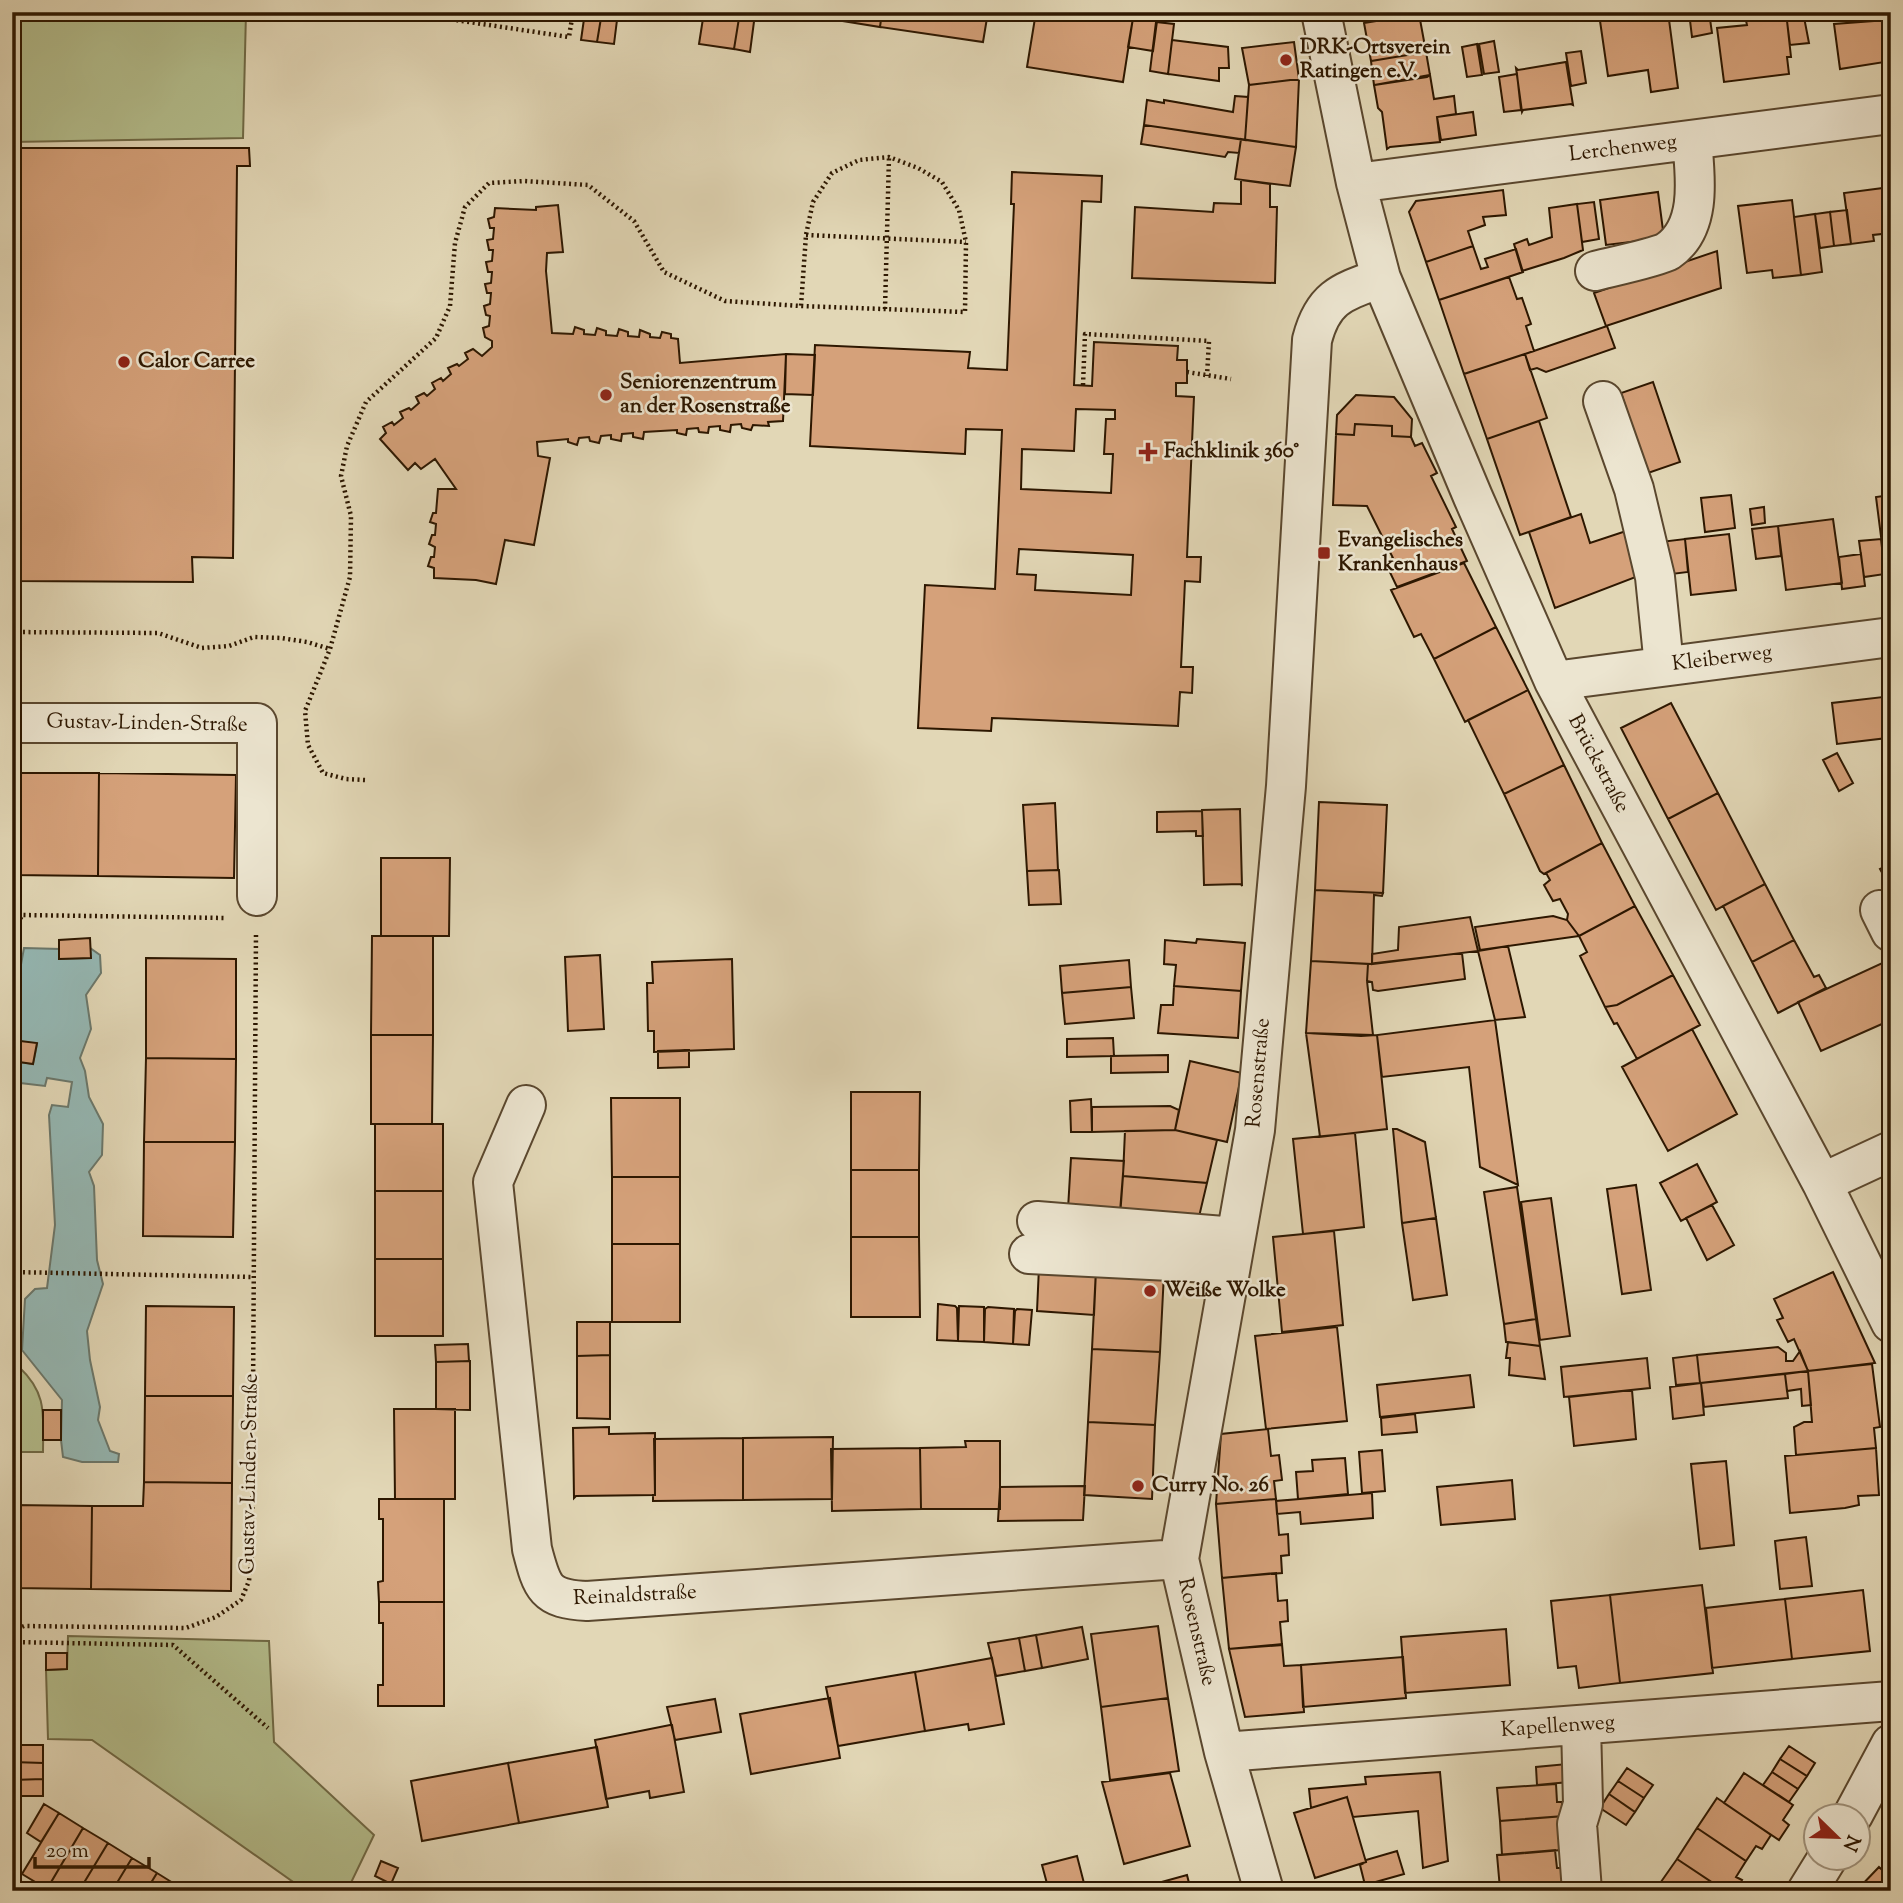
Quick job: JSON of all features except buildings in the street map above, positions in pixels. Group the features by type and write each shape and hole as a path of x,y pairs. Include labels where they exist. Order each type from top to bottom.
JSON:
{"street":[{"name":"Brückstraße","path":"1321,12 1356,183 1381,278 1473,497 1554,681 1822,1184 1891,1323"},
{"name":"Lerchenweg","path":"1356,183 1891,114"},
{"path":"1595,271 1666,253 1682,235 1690,220 1694,202 1692,140"},
{"name":"Rosenstraße","path":"1264,1891 1224,1752 1179,1559 1255,1130 1286,786 1312,340 1322,311 1333,298 1381,278"},
{"path":"1603,401 1634,489 1655,577 1664,666"},
{"name":"Kleiberweg","path":"1554,681 1891,637"},
{"name":"Gustav-Linden-Straße","path":"12,723 257,723 257,907"},
{"name":"Reinaldstraße","path":"526,1105 493,1182 532,1549 540,1578 552,1595 566,1600 587,1601 1179,1559"},
{"path":"1822,1184 1891,1151"},
{"path":"1033,1237 1234,1251"},
{"name":"Kapellenweg","path":"1224,1752 1891,1701"},
{"path":"1581,1725 1583,1804 1577,1824 1581,1891"},
{"path":"1861,1801 1891,1744"},
{"path":"1807,1891 1819,1871"}],"path":[{"path":"402,12 569,37 573,12"},
{"path":"885,309 889,157"},
{"path":"365,780 346,779 323,773 308,745 305,711 330,649 350,577 351,516 341,476 347,446 366,402 436,338 450,306 455,243 465,207 489,183 523,181 588,185 634,221 664,272 725,301 801,306 965,312 967,242 959,210 942,182 918,167 889,157 859,160 832,173 813,202 806,235 801,306"},
{"path":"806,235 967,242"},
{"path":"1083,385 1085,334 1209,341 1207,376"},
{"path":"1187,372 1231,379"},
{"path":"12,632 158,633 202,648 229,646 254,637 281,638 330,649"},
{"path":"12,939 23,915 257,907"},
{"name":"Gustav-Linden-Straße","path":"12,1631 24,1626 186,1628 216,1617 241,1600 249,1581 252,1552 257,907"},
{"path":"12,1272 253,1277"},
{"path":"12,1642 173,1645 268,1728"}],"green space":[{"path":"12,12 246,12 243,138 12,142"},
{"path":"12,1367 19,1367 39,1396 43,1416 43,1452 20,1452 20,1424 12,1424"},
{"path":"68,1636 269,1641 274,1742 374,1835 347,1891 306,1891 92,1740 48,1739 46,1670 67,1669"}],"water":[{"path":"24,948 60,949 60,959 90,958 90,948 100,955 101,973 86,995 91,1029 80,1058 89,1097 103,1124 102,1155 89,1172 94,1186 97,1260 103,1284 87,1331 100,1407 98,1420 110,1451 119,1454 118,1462 82,1462 63,1457 62,1400 22,1350 25,1299 35,1289 47,1288 55,1225 49,1115 52,1105 68,1107 72,1082 47,1078 45,1086 12,1082 12,1061 33,1064 37,1044 12,1040 12,1014"}],"place":[{"name":"DRK-Ortsverein Ratingen e.V.","path":"1286,60"},
{"name":"Calor Carree","path":"124,362"},
{"name":"Seniorenzentrum an der Rosenstraße","path":"606,395"},
{"name":"Fachklinik 360°","path":"1148,452"},
{"name":"Evangelisches Krankenhaus","path":"1324,553"},
{"name":"Weiße Wolke","path":"1150,1291"},
{"name":"Curry No. 26","path":"1138,1486"}]}
